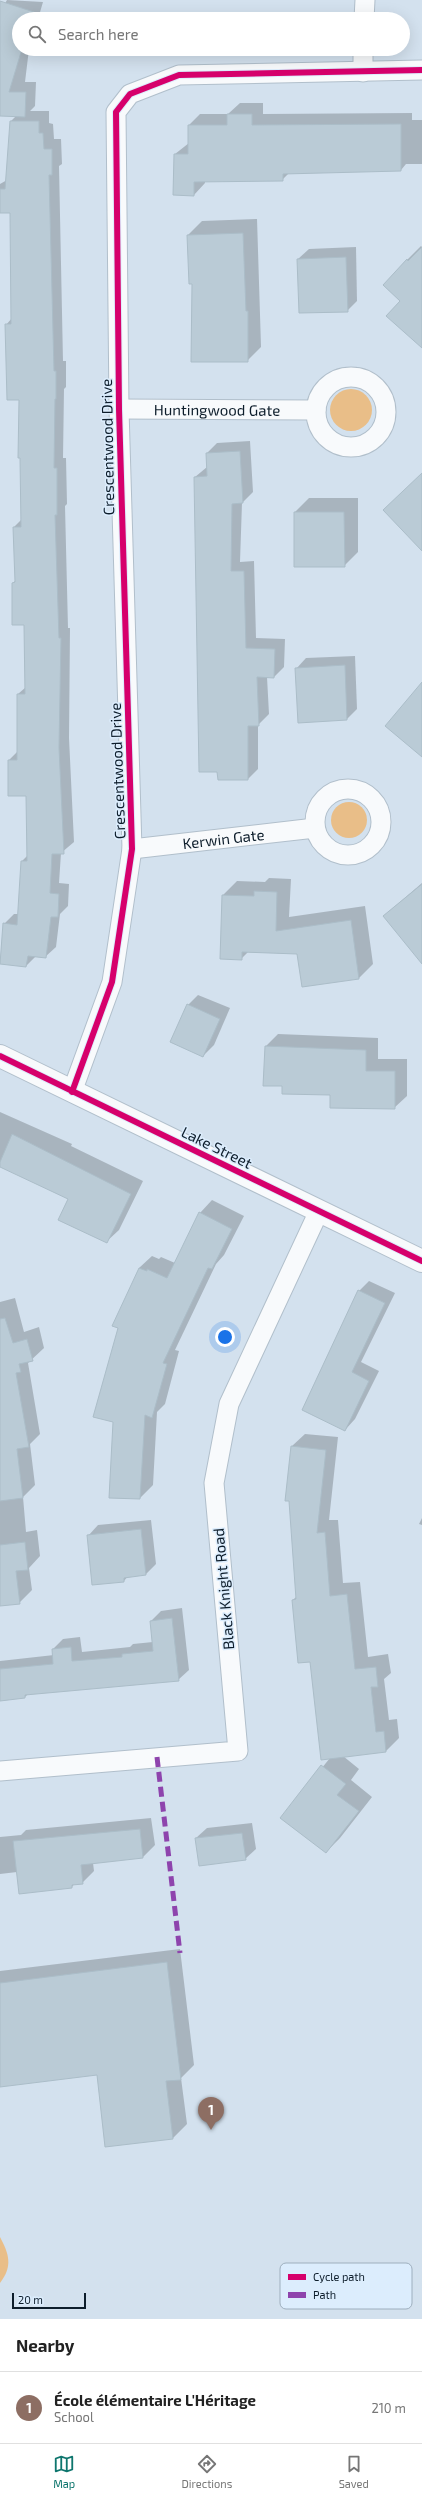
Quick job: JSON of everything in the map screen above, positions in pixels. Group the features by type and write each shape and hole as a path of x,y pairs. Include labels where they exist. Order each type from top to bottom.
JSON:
{"main road":[{"name":"Lake Street","path":"0,1056 422,1261"}],"street":[{"path":"364,0 364,12"},
{"path":"363,72 364,56"},
{"name":"Crescentwood Drive","path":"72,1092 112,982 132,849 119,409 116,112 130,94 179,75 422,70"},
{"name":"Huntingwood Gate","path":"119,409 316,410"},
{"name":"Kerwin Gate","path":"132,849 316,828"},
{"name":"Black Knight Road","path":"0,1771 238,1750 214,1483 229,1404 319,1211"}],"shaded area":[{"path":"351,389 366,395 372,410 366,425 351,431 336,425 330,410 336,395"},
{"path":"349,802 359,805 364,810 367,820 364,830 359,835 349,838 339,835 334,830 331,820 334,810 339,805"},
{"path":"0,2237 6,2249 8,2265 7,2271 0,2283"}],"building":[{"path":"0,1 34,12 12,12 12,56 20,56 9,92 26,92 25,117 0,116"},
{"path":"227,114 252,114 252,125 401,124 401,171 283,174 283,181 194,182 194,196 173,195 174,154 188,154 188,125 227,125"},
{"path":"10,121 39,121 39,133 43,133 44,149 52,149 52,175 49,175 54,371 56,371 54,468 57,468 57,515 55,515 59,638 61,638 59,748 64,854 52,854 50,893 59,894 58,917 51,917 46,958 28,956 26,967 0,964 3,923 17,925 21,861 27,861 26,796 8,796 8,760 17,760 17,694 25,694 24,625 12,625 12,583 15,582 13,527 21,527 20,458 18,458 19,400 7,400 5,324 11,324 10,213 0,213 0,189 5,189"},
{"path":"243,233 246,311 248,311 248,362 191,362 192,284 189,284 187,235"},
{"path":"422,247 422,348 386,316 400,301 383,285 407,259 408,261"},
{"path":"346,257 348,312 299,313 297,259"},
{"path":"240,451 243,503 232,504 231,571 244,571 246,648 275,649 274,678 257,677 259,726 248,726 248,780 218,780 217,772 199,772 194,477 207,476 206,453"},
{"path":"422,473 422,551 383,510"},
{"path":"294,512 344,512 345,567 294,567"},
{"path":"345,665 347,720 298,723 295,668"},
{"path":"422,682 422,757 385,726"},
{"path":"422,884 422,964 383,916"},
{"path":"254,891 277,892 276,931 351,920 359,979 302,987 297,954 242,952 242,960 220,959 222,895 254,896"},
{"path":"187,1004 220,1019 203,1057 170,1042"},
{"path":"265,1046 366,1050 366,1071 395,1071 395,1109 330,1108 330,1095 282,1094 282,1086 263,1086"},
{"path":"12,1134 131,1194 107,1243 58,1220 68,1199 0,1167 0,1162"},
{"path":"199,1212 232,1229 212,1269 208,1268 163,1363 167,1364 152,1418 145,1415 140,1499 109,1498 113,1422 93,1417 118,1328 112,1326 139,1268 147,1271 147,1269 167,1278"},
{"path":"358,1290 385,1303 352,1372 369,1381 345,1431 302,1410"},
{"path":"5,1318 13,1343 27,1339 33,1361 19,1364 21,1372 16,1373 29,1447 17,1449 23,1498 0,1501 0,1319"},
{"path":"291,1446 326,1450 317,1533 325,1532 330,1596 347,1594 355,1669 376,1667 378,1687 371,1687 376,1732 384,1731 386,1752 321,1760 310,1662 298,1663 292,1600 296,1599 289,1501 285,1501"},
{"path":"141,1529 146,1575 124,1578 124,1582 92,1585 87,1535"},
{"path":"25,1542 28,1570 16,1571 20,1604 0,1606 0,1545"},
{"path":"172,1618 179,1681 25,1695 25,1698 0,1701 0,1669 53,1664 52,1649 71,1647 72,1661 122,1657 122,1654 153,1651 150,1621"},
{"path":"321,1765 346,1784 337,1795 359,1811 326,1853 280,1818"},
{"path":"140,1829 143,1858 81,1865 83,1884 72,1885 72,1888 19,1894 13,1841"},
{"path":"242,1833 246,1860 199,1866 195,1838"},
{"path":"167,1962 181,2080 166,2081 173,2139 105,2147 97,2075 0,2087 0,1983"}],"marked path":[{"path":"157,1757 180,1953"}],"cycle path":[{"path":"72,1092 112,982 132,849 119,409 116,112 130,94 179,75 422,70"},
{"path":"0,1056 422,1261"}],"place":[{"name":"École élémentaire L'Héritage","path":"211,2130"}]}
